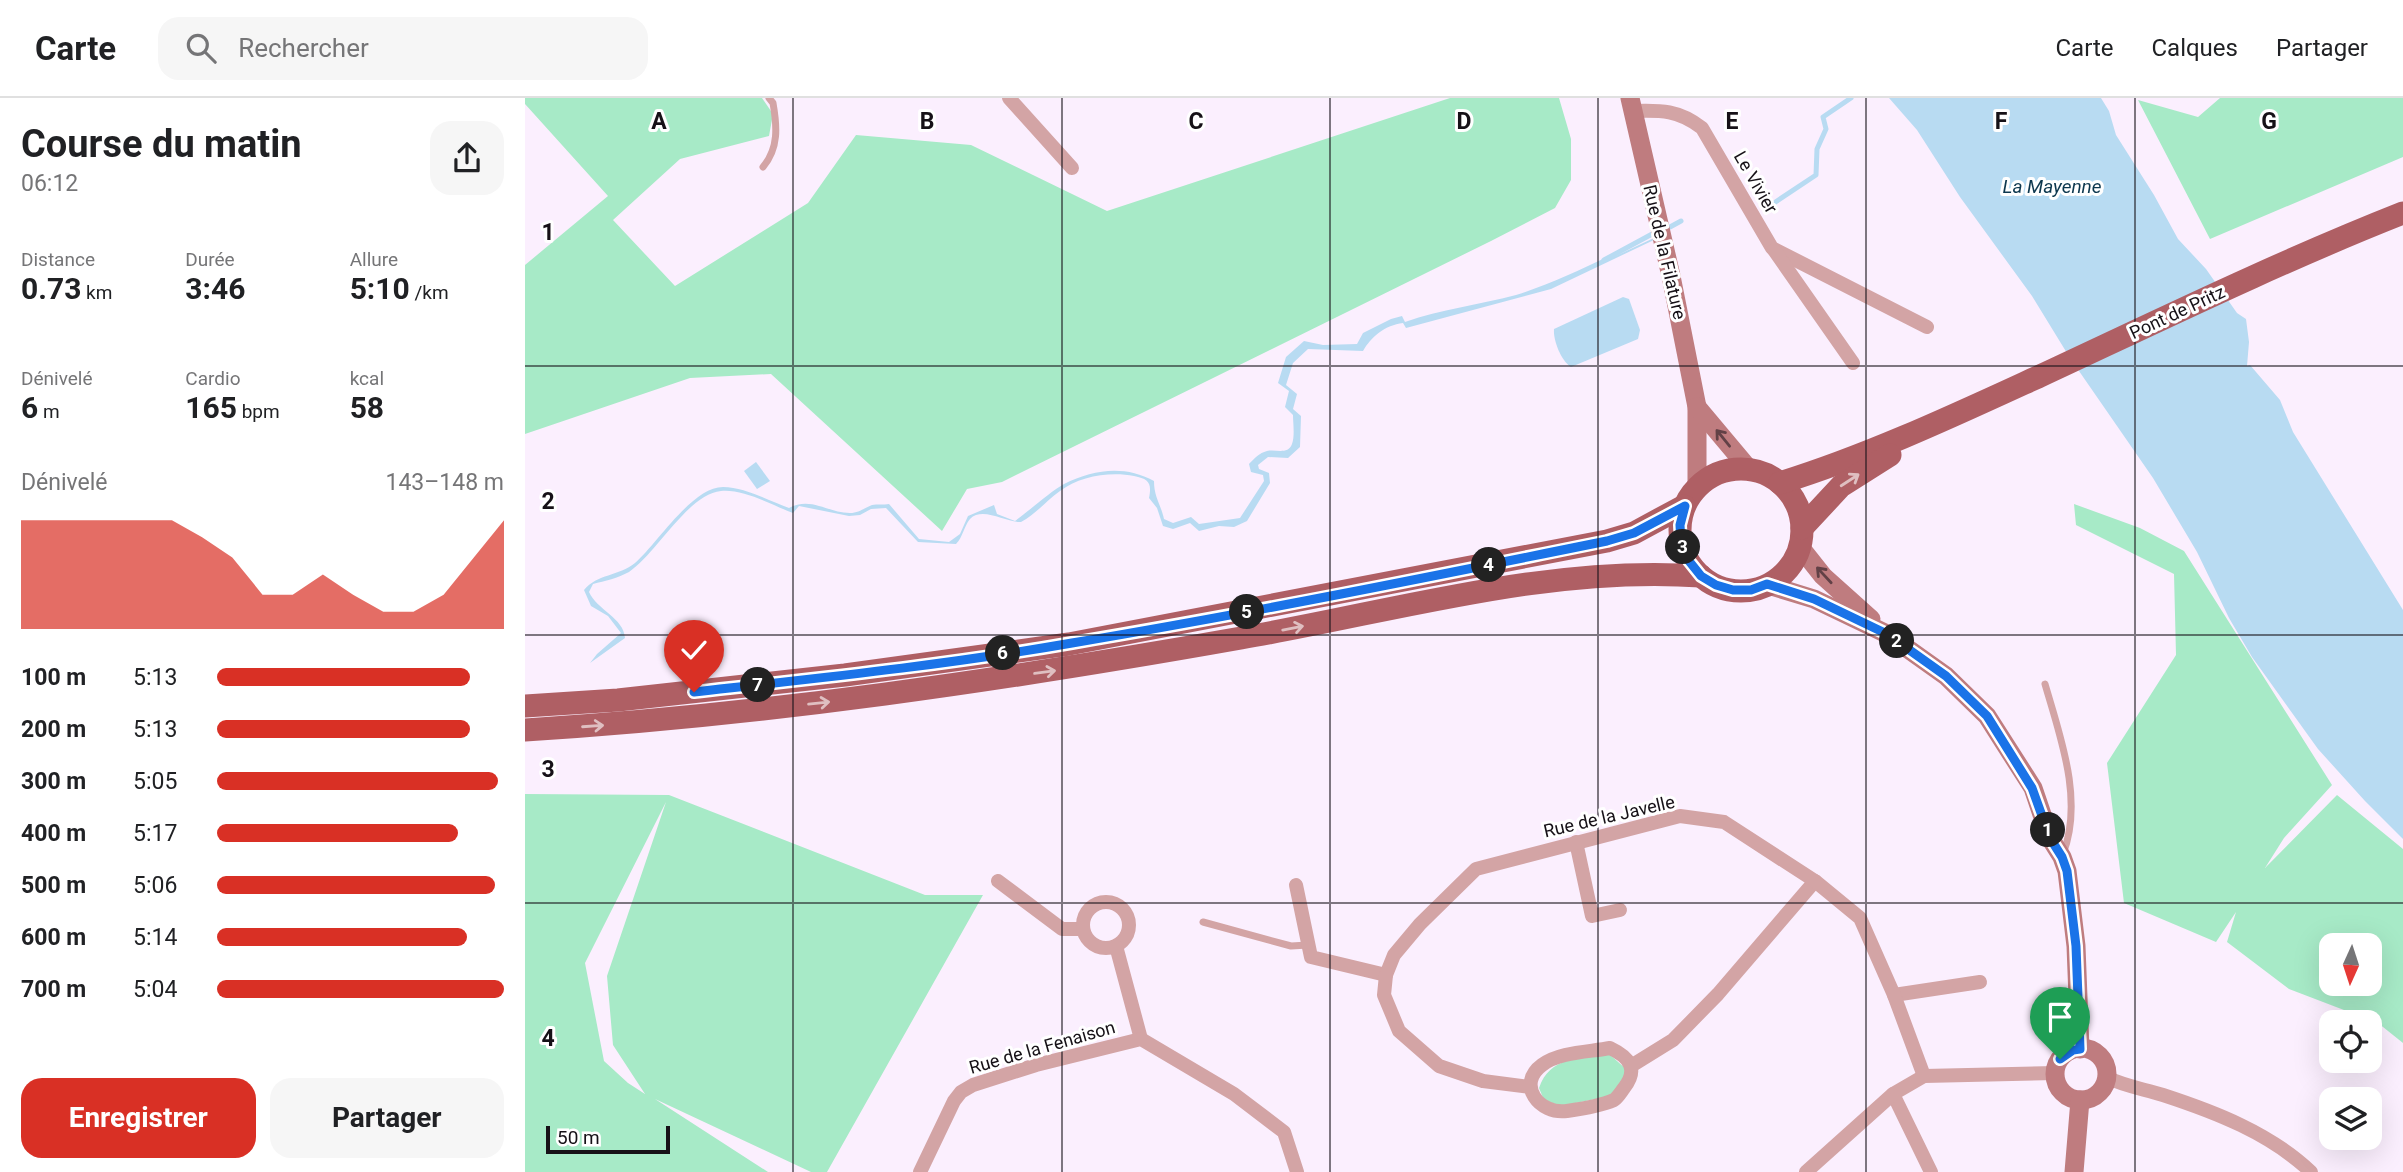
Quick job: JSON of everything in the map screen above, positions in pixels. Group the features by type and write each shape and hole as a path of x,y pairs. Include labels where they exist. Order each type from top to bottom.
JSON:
{"main road":[{"name":"Pont de Pritz","path":"1780,483 1839,464 1952,416 2321,245 2403,213"},
{"name":"Pont de Pritz","path":"1801,537 1841,486 1952,416"},
{"path":"1749,469 1766,474 1780,483 1792,496 1799,511 1801,537 1793,562 1782,575 1751,590 1733,590 1716,585 1701,576 1689,561 1681,544 1680,525 1685,506 1697,487 1712,476 1730,470 1749,469"},
{"path":"525,706 618,700 845,675 1069,644 1607,541 1634,533 1685,506"},
{"path":"525,730 625,724 849,699 1045,671 1255,636 1455,596 1590,575 1665,573 1701,576"}],"street":[{"path":"1009,98 1072,168"},
{"name":"Le Vivier","path":"1631,104 1663,109 1690,118 1703,128 1772,248 1853,363"},
{"name":"Rue de la Filature","path":"1631,104 1671,276 1697,407 1697,487"},
{"path":"1772,248 1927,327"},
{"name":"Rue de la Filature","path":"1697,407 1749,469"},
{"path":"1801,537 1823,576 1887,634 1946,676 1987,716 2032,788 2050,838 2067,871 2076,946 2080,1049"},
{"path":"1767,584 1814,599 1887,634"},
{"name":"Rue de la Javelle","path":"1387,975 1394,955 1420,924 1476,869 1680,816 1724,822 1815,881 1860,918 1894,995 1924,1076"},
{"path":"1576,842 1593,916 1620,910"},
{"path":"998,881 1062,929 1083,929"},
{"path":"1631,1066 1673,1040 1717,994 1815,881"},
{"path":"1296,886 1311,957 1387,975 1384,995 1399,1031 1439,1066 1483,1081 1530,1087"},
{"path":"1098,903 1113,903 1120,907 1128,921 1126,936 1116,946 1109,948 1095,946 1083,929 1083,921 1091,907 1098,903"},
{"name":"Rue de la Fenaison","path":"1116,946 1141,1039 1234,1094 1284,1132 1297,1172"},
{"path":"1894,995 1980,982"},
{"name":"Rue de la Fenaison","path":"920,1172 954,1101 961,1092 974,1085 1036,1065 1141,1039"},
{"path":"1610,1048 1622,1054 1631,1066 1631,1079 1616,1099 1565,1112 1548,1110 1536,1099 1530,1087 1533,1076 1542,1065 1556,1058 1610,1048"},
{"path":"2080,1049 2096,1054 2106,1068 2106,1077 2101,1091 2080,1100 2064,1095 2056,1081 2055,1073 2060,1059 2073,1050 2080,1049"},
{"path":"1806,1172 1893,1094 1924,1076 2055,1073"},
{"path":"2106,1077 2120,1084 2187,1103 2235,1122 2295,1157 2311,1172"},
{"path":"1893,1094 1931,1172"},
{"path":"2074,1172 2080,1100"}],"lane":[{"path":"763,167 771,157 776,137 773,103 769,98"},
{"path":"2045,684 2063,748 2071,806 2068,842 2062,857"},
{"path":"1203,922 1291,946 1308,945"}],"green space":[{"path":"525,98 762,98 773,114 769,136 680,159 613,220 675,286 808,203 856,135 971,145 1107,211 1450,98 1559,98 1571,139 1571,180 1555,208 1491,241 1002,482 967,489 942,531 771,374 690,378 525,434 525,265 608,196 525,104"},
{"path":"2220,98 2403,98 2403,157 2210,239 2138,100 2198,117"},
{"path":"2074,504 2140,528 2184,551 2332,785 2284,838 2265,868 2337,795 2403,849 2403,1043 2382,1026 2382,1010 2344,1010 2289,989 2227,942 2236,912 2216,942 2124,903 2107,763 2176,655 2174,574 2076,525"},
{"path":"525,794 669,795 925,895 983,895 827,1172 811,1172 655,1099 768,1172 525,1172","holes":["666,802 607,976 613,1045 645,1094 604,1061 585,963"]},
{"path":"1608,1053 1626,1069 1624,1081 1615,1095 1561,1106 1544,1100 1539,1088 1550,1070 1558,1064"}],"water":[{"name":"La Mayenne","path":"1889,98 2101,98 2109,111 2116,135 2178,239 2206,269 2237,313 2246,319 2249,342 2247,366 2250,365 2280,400 2293,432 2403,610 2403,839 2318,749 2252,657 2229,618 2197,552 2153,478 1917,130"},
{"path":"1656,237 1551,289 1406,328 1403,323 1390,326 1374,337 1363,351 1308,349 1293,363 1286,385 1297,394 1293,409 1301,416 1300,447 1288,458 1268,457 1258,465 1259,469 1269,473 1270,483 1247,521 1234,527 1219,526 1199,531 1190,523 1173,529 1163,526 1157,508 1149,498 1148,482 1139,477 1125,475 1095,476 1076,482 1060,491 1021,522 1015,522 988,514 975,515 956,544 918,542 886,508 871,509 860,515 849,516 799,506 793,513 748,495 721,491 697,502 629,572 593,584 589,592 620,625 625,638 590,663 621,633 608,616 591,606 584,590 595,581 635,563 687,506 711,489 740,489 789,508 797,505 812,504 850,513 872,505 889,504 919,539 949,542 960,534 968,516 994,505 997,514 1015,521 1064,484 1098,472 1121,471 1154,481 1164,519 1173,523 1191,517 1199,524 1240,518 1264,481 1263,475 1251,472 1249,464 1262,453 1285,451 1292,444 1293,415 1285,407 1289,391 1278,383 1286,357 1304,341 1323,345 1357,344 1363,333 1391,319 1402,316 1405,322 1516,295 1607,257 1607,260"},
{"path":"1623,297 1629,299 1640,330 1638,339 1571,367 1558,350 1554,329"},
{"path":"756,462 770,481 757,489 744,471"}],"waterway":[{"path":"1765,209 1816,175 1817,149 1826,129 1823,117 1851,98"},
{"path":"1670,227 1681,221"},
{"path":"1604,260 1654,233"}],"route":[{"path":"694,692 845,675 1069,644 1246,612 1607,541 1634,533 1685,506 1680,525 1681,544 1689,561 1701,576 1716,585 1733,590 1751,590 1767,584 1814,599 1887,634 1946,676 1987,716 2032,788 2050,838 2067,871 2076,946 2080,1049 2066,1053 2060,1059"}]}
